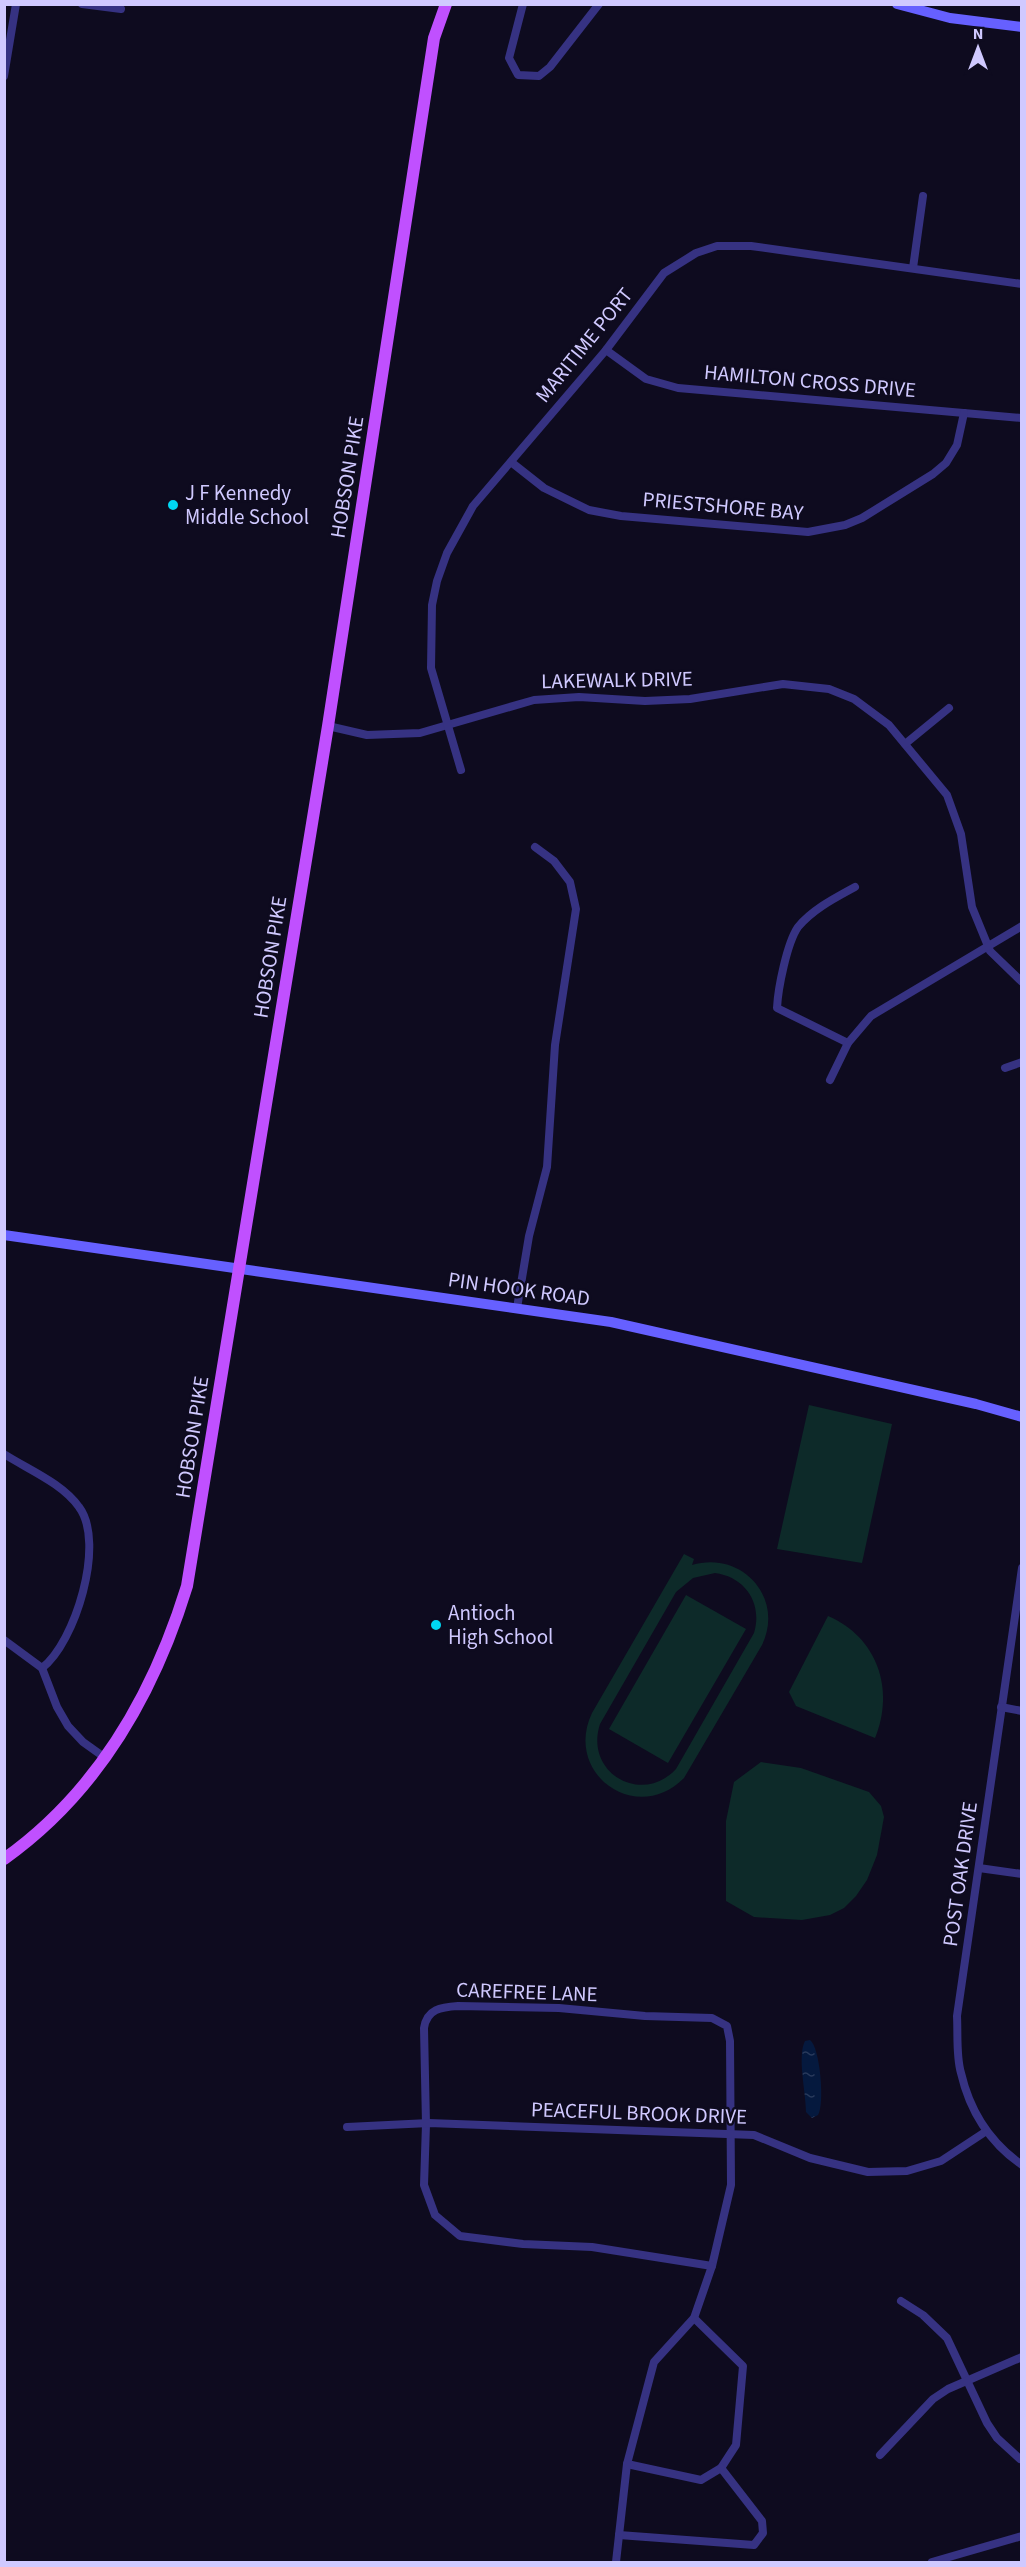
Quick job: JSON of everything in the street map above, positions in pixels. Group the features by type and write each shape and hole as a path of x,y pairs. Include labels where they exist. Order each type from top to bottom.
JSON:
{"main road":[{"name":"HOBSON PIKE","path":"4,1859 27,1843 66,1805 104,1757 137,1708 173,1631 187,1586 328,726 434,38 446,4"}],"street":[{"path":"4,76 16,4"},
{"path":"82,4 121,9"},
{"path":"523,4 509,58 518,75 538,76 550,67 599,4"},
{"path":"897,4 950,18 1022,27"},
{"path":"913,268 922,196"},
{"name":"MARITIME PORT","path":"461,770 431,668 432,604 437,580 447,553 473,506 606,350 664,273 696,253 717,246 752,246 1022,284"},
{"name":"HAMILTON CROSS DRIVE","path":"606,350 646,379 670,387 1022,418"},
{"name":"PRIESTSHORE BAY","path":"511,462 544,488 589,510 621,516 808,532 845,525 862,518 933,474 946,463 957,445 964,413"},
{"name":"LAKEWALK DRIVE","path":"328,726 367,735 420,733 534,699 599,697 645,701 690,699 783,684 829,689 854,699 889,725 947,795 960,834 972,907 989,947 1014,978 1022,982"},
{"path":"905,744 949,708"},
{"path":"517,1308 529,1236 547,1167 555,1045 576,909 570,882 554,861 535,847"},
{"path":"848,1043 777,1008 778,988 797,928 819,907 855,887"},
{"path":"830,1080 848,1043 871,1016 1022,926"},
{"path":"1005,1068 1022,1062"},
{"name":"PIN HOOK ROAD","path":"4,1235 643,1328 1022,1417"},
{"path":"4,1454 66,1492 81,1509 90,1534 90,1563 83,1590 62,1644 49,1663 42,1668"},
{"name":"POST OAK DRIVE","path":"1022,1568 957,2016 960,2073 981,2128 1022,2165"},
{"path":"4,1640 42,1668 57,1707 68,1726 83,1742 104,1757"},
{"path":"1001,1707 1022,1710"},
{"path":"980,1868 1022,1874"},
{"name":"CAREFREE LANE","path":"616,2562 627,2464 654,2362 694,2318 712,2266 731,2185 730,2041 727,2026 712,2018 645,2016 531,2007 452,2007 439,2008 430,2014 424,2028 426,2124 424,2185 435,2215 460,2236 523,2244 592,2247 712,2266"},
{"name":"PEACEFUL BROOK DRIVE","path":"347,2127 426,2124 754,2135 810,2158 868,2172 907,2171 941,2161 985,2132"},
{"path":"901,2301 923,2315 947,2338 987,2423 998,2438 1020,2459"},
{"path":"627,2464 701,2480 721,2468 736,2445 743,2366 694,2318"},
{"path":"880,2455 933,2399 948,2389 1022,2357"},
{"path":"619,2535 754,2545 763,2533 762,2521 721,2468"},
{"path":"932,2562 1022,2536"}],"green space":[{"path":"809,1405 892,1424 862,1563 777,1549"},
{"path":"684,1554 694,1559 692,1565 710,1562 727,1564 742,1571 754,1581 763,1595 768,1610 768,1627 762,1645 684,1778 665,1791 646,1797 627,1795 610,1786 596,1773 588,1756 586,1735 592,1713","holes":["715,1573 726,1575 743,1586 754,1602 756,1612 754,1633 676,1769 662,1780 648,1784 633,1784 619,1779 608,1770 600,1757 597,1742 600,1724 676,1592 693,1578"]},
{"path":"686,1595 746,1629 668,1763 609,1729"},
{"path":"828,1616 845,1625 859,1637 870,1651 877,1666 882,1683 883,1701 881,1720 875,1738 796,1706 789,1692"},
{"path":"761,1762 801,1768 869,1792 881,1806 884,1817 877,1855 867,1880 844,1908 830,1915 802,1920 754,1917 726,1901 726,1821 734,1782"}],"water":[{"path":"810,2040 814,2045 819,2064 821,2088 820,2109 818,2115 812,2118 806,2112 802,2065 805,2041"}],"place":[{"name":"J F Kennedy Middle School","path":"173,505"},
{"name":"Antioch High School","path":"436,1625"}]}
